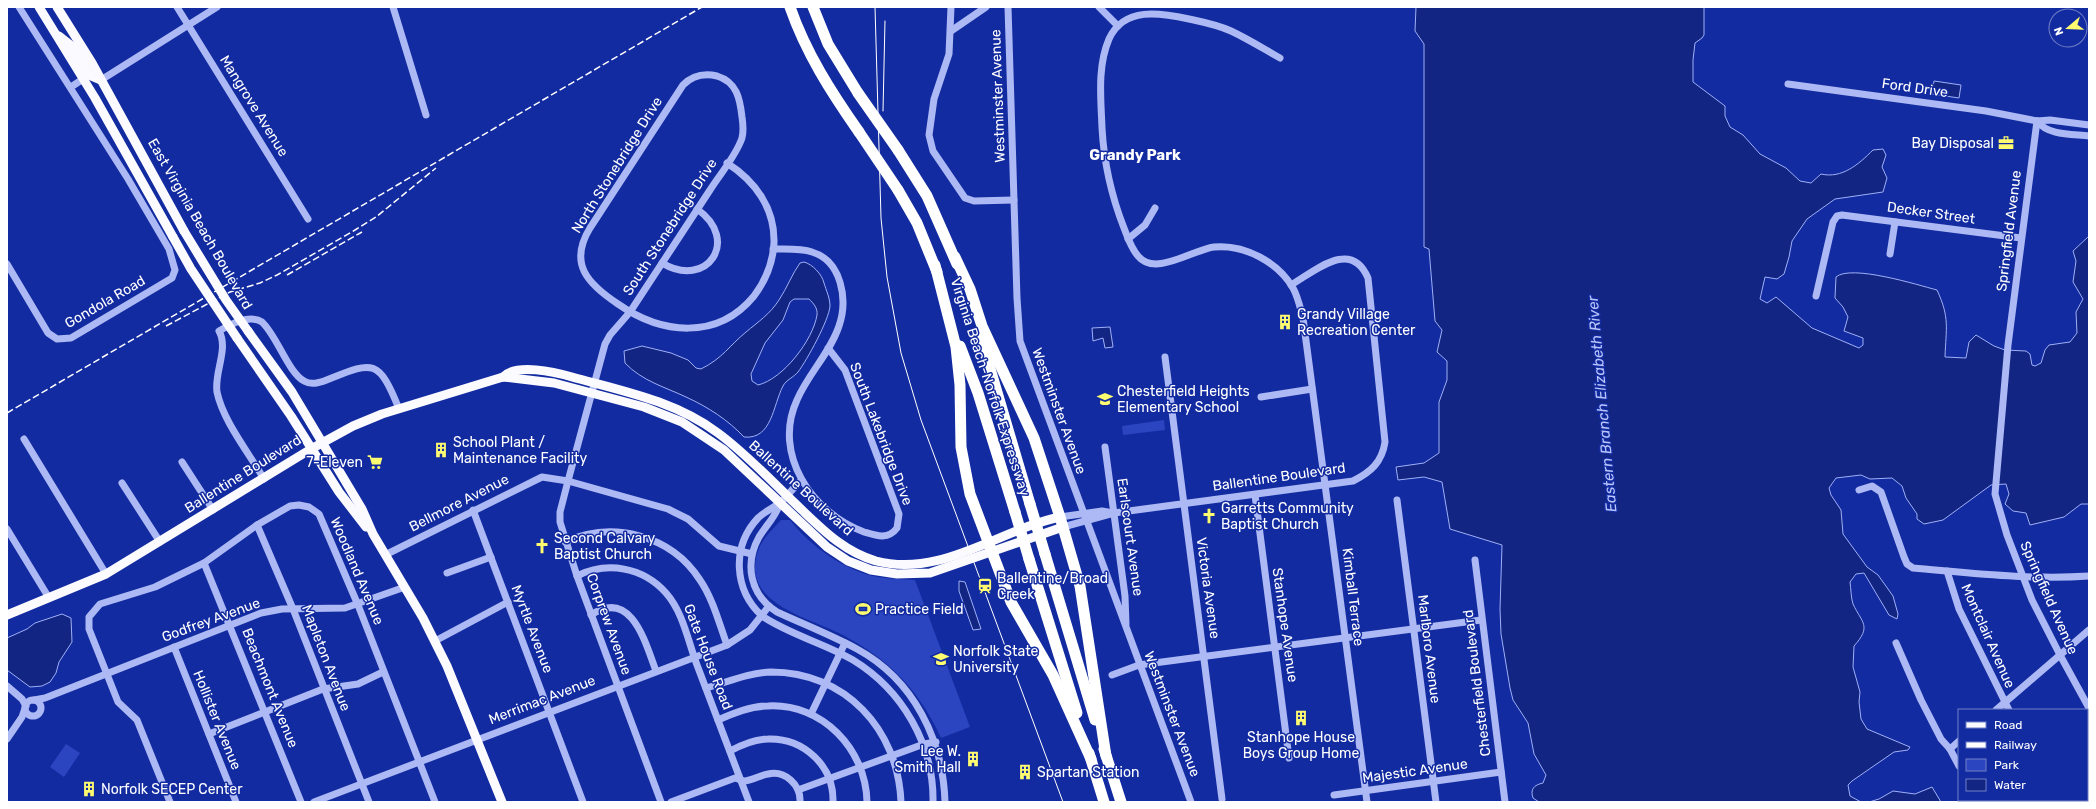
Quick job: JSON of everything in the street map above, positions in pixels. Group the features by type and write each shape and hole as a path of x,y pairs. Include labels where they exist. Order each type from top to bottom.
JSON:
{"highway":[{"name":"Virginia Beach-Norfolk Expressway","path":"790,7 801,37 814,64 898,190 917,223 935,265 960,346 978,393 1104,802"},
{"name":"Virginia Beach-Norfolk Expressway","path":"813,7 831,49 858,93 898,150 927,196 955,257 1121,802"},
{"path":"955,257 970,289 982,326 1034,438 1061,522 1083,604 1106,756"},
{"path":"935,265 956,347 960,385 961,447 966,482 991,553 1011,602 1053,675 1090,759"}],"main road":[{"name":"East Virginia Beach Boulevard","path":"39,7 96,100 191,268 237,338 292,416 339,492 373,534 405,587 435,641 502,802"},
{"name":"East Virginia Beach Boulevard","path":"57,7 101,80 184,231 226,300 292,392 362,509 373,534"},
{"path":"56,35 73,47 89,75 101,80 96,100"},
{"name":"Ballentine Boulevard","path":"7,615 106,574 264,479 322,442 353,426 399,409 503,377 510,372 536,370 565,375 664,403 694,417 731,443 838,543 862,556 875,560 901,564 926,564 953,556 1036,523 1061,522"},
{"name":"Ballentine Boulevard","path":"503,377 554,382 653,410 693,428 724,450 836,553 857,564 884,572 910,574 930,572 991,553 1061,522"}],"street":[{"path":"19,7 128,179 173,258 181,251"},
{"name":"Mangrove Avenue","path":"177,7 308,219"},
{"path":"101,80 217,7"},
{"path":"393,7 426,115"},
{"path":"951,7 949,54 931,110 930,135 933,151 962,196 968,200 1014,200"},
{"path":"951,31 986,7"},
{"name":"Westminster Avenue","path":"1008,7 1020,342 1191,802"},
{"path":"1098,7 1118,26 1132,17 1149,13 1184,18 1230,31 1280,58"},
{"name":"Kimball Terrace","path":"1118,26 1109,39 1102,68 1103,146 1108,181 1128,239 1139,258 1155,264 1172,261 1212,248 1240,249 1250,252 1266,261 1282,274 1291,285 1296,296 1302,318 1312,389 1367,802"},
{"name":"North Stonebridge Drive","path":"727,162 752,184 765,204 771,220 773,249 768,272 758,290 736,313 718,322 696,328 672,328 652,323 630,312 608,298 592,285 587,279 581,262 584,237 683,85 694,78 707,75 720,77 728,82"},
{"path":"70,88 83,79"},
{"name":"South Stonebridge Drive","path":"595,383 608,339 630,312 740,142 743,130 740,99 737,92 728,82"},
{"name":"Ford Drive","path":"1788,84 1986,111 2037,121 2050,120 2089,126"},
{"name":"Ford Drive","path":"2037,121 2041,126 2049,130 2089,136"},
{"name":"Springfield Avenue","path":"2037,121 2008,345 1995,494 2006,535 2023,577 2060,655 2089,708"},
{"path":"1128,239 1145,225 1155,208"},
{"path":"662,263 677,271 690,272 701,268 713,257 718,246 716,229 708,218 697,210"},
{"name":"Decker Street","path":"1816,296 1833,222 1837,216 1852,215 2021,238"},
{"path":"1890,254 1895,222"},
{"path":"773,249 813,252 826,260 837,274 842,291 843,308 839,327 801,392 790,424 791,456 802,480 786,495 780,503 774,517 760,535 752,554 750,565 752,580 758,594 777,612 845,643 870,658 904,689 918,708 936,742 943,776 945,802"},
{"name":"Gondola Road","path":"7,264 48,333 57,339 66,339 172,278 175,270 173,258"},
{"name":"Ballentine Boulevard","path":"1061,522 1102,511 1114,513 1325,486 1353,481 1365,476 1377,465 1383,453 1385,442 1368,278 1364,268 1357,262 1349,259 1340,259 1291,285"},
{"path":"264,479 228,419 219,400 216,380 223,341 219,331 227,326 248,319 256,319 262,322 294,371 303,381 309,384 318,383 362,366 375,369 383,376 399,409"},
{"name":"South Lakebridge Drive","path":"802,480 824,507 851,526 878,536 886,536 894,532 899,524 899,514 845,370 828,348"},
{"name":"Victoria Avenue","path":"1165,357 1222,799"},
{"name":"Corprew Avenue","path":"595,383 568,481 560,517 565,542 576,576 661,802"},
{"path":"1261,398 1312,389"},
{"path":"24,439 106,574"},
{"name":"Earlscourt Avenue","path":"1105,447 1125,596 1126,630"},
{"path":"182,462 213,510"},
{"name":"Bellmore Avenue","path":"386,555 537,478 548,477 568,481 673,512 698,526 719,546 752,554"},
{"path":"122,483 160,542"},
{"path":"1859,490 1868,486 1878,489 1887,509 1905,560 1907,564 1913,568 2023,577 2089,576"},
{"name":"Stanhope Avenue","path":"1255,495 1289,758"},
{"name":"Marlboro Avenue","path":"1397,500 1436,802"},
{"path":"780,503 758,519 747,535 740,552 738,565 741,585 749,602 762,616 840,654 863,667 887,688 904,708 924,744 930,767 933,802"},
{"name":"Woodland Avenue","path":"107,674 89,623 92,613 100,604 155,587 204,562 257,525 290,506 299,505 309,507 319,514 358,605 435,802"},
{"name":"Myrtle Avenue","path":"473,510 583,802"},
{"name":"Ballentine Boulevard","path":"1061,522 1084,517"},
{"name":"Mapleton Avenue","path":"257,525 293,609 323,689 369,802"},
{"path":"7,530 49,598"},
{"path":"565,542 588,534 610,531 633,534 666,547 682,559 700,578 728,645"},
{"path":"447,574 490,557"},
{"name":"Chesterfield Boulevard","path":"1475,560 1505,802"},
{"name":"Beachmont Avenue","path":"204,562 302,802"},
{"name":"Gate House Road","path":"576,576 592,570 619,568 638,573 653,582 666,593 674,604 749,802"},
{"name":"Montclair Avenue","path":"1946,571 1959,609 2008,709"},
{"name":"Godfrey Avenue","path":"33,700 54,695 261,613 293,609 333,610 358,605 405,587"},
{"path":"435,641 508,602"},
{"name":"Merrimac Avenue","path":"314,802 617,685 728,645 744,635 762,616 769,606"},
{"path":"591,615 608,609 620,610 631,616 645,641 656,671"},
{"path":"1112,675 1140,665 1482,620"},
{"path":"1997,709 2089,630"},
{"path":"811,714 845,643"},
{"path":"1896,643 1941,739 1950,749 1958,764"},
{"name":"Hollister Avenue","path":"174,647 236,802"},
{"path":"209,734 323,689 358,684 383,672"},
{"path":"706,688 745,675 770,672 794,674 825,684 849,697 868,716 883,736 893,755 898,775 901,802"},
{"path":"107,674 118,702 137,720 170,802"},
{"path":"7,686 22,699 27,713 33,716"},
{"path":"14,691 40,703 41,709 39,714 25,718 16,726"},
{"name":"Godfrey Avenue","path":"41,709 54,695"},
{"path":"7,739 26,707 33,700"},
{"path":"718,720 745,710 768,706 791,707 811,714 829,725 845,740 857,758 867,802"},
{"path":"730,751 762,740 789,741 812,753 822,765 830,779 833,802"},
{"path":"798,790 924,744 936,742"},
{"path":"1950,749 1958,742"},
{"name":"Majestic Avenue","path":"1334,795 1501,772"},
{"path":"671,802 735,778 745,781 766,774 776,773 792,781 798,790 800,802"}],"green space":[{"path":"1164,420 1165,430 1123,435 1122,426"},
{"path":"781,520 790,520 798,530 818,548 829,556 853,569 878,577 915,580 970,727 941,738 920,700 891,668 843,635 792,613 777,604 765,593 757,580 755,565 762,542"},
{"path":"66,744 80,753 64,777 50,767"}],"water":[{"name":"Eastern Branch Elizabeth River","path":"1416,7 1704,7 1704,35 1695,43 1693,82 1725,106 1725,116 1730,127 1743,135 1760,154 1786,168 1800,181 1811,183 1821,174 1836,174 1850,169 1873,150 1883,149 1886,155 1882,167 1887,178 1883,192 1835,199 1807,219 1792,241 1784,274 1777,279 1765,277 1760,299 1767,303 1776,297 1812,328 1859,348 1863,345 1863,338 1844,331 1848,317 1843,307 1835,298 1836,277 1844,274 1870,274 1901,280 1937,290 1946,316 1945,357 1966,358 1969,342 1976,335 1994,346 2005,350 2026,351 2030,354 2032,365 2035,366 2041,363 2045,350 2049,345 2070,342 2077,333 2076,312 2083,299 2073,282 2076,261 2073,251 2089,236 2089,504 2081,504 2064,517 2030,525 2026,513 2013,511 2005,504 2009,494 2006,484 1991,485 1943,520 1924,524 1917,519 1917,514 1906,498 1902,486 1892,478 1870,479 1861,475 1836,478 1829,488 1831,495 1841,510 1843,534 1867,567 1878,575 1893,596 1898,614 1897,619 1889,615 1864,573 1856,574 1850,582 1853,604 1864,625 1863,634 1854,646 1853,667 1860,692 1859,702 1861,719 1867,729 1910,747 1908,750 1894,752 1848,785 1850,796 1861,802 1539,802 1533,798 1532,790 1537,785 1543,783 1546,775 1534,754 1528,723 1513,700 1510,688 1501,634 1500,609 1502,545 1450,529 1442,482 1424,477 1398,480 1396,467 1424,463 1439,453 1439,402 1447,380 1447,361 1437,352 1442,330 1435,321 1429,249 1424,247 1424,44 1415,31"},
{"path":"1934,81 1961,85 1959,98 1932,94"},
{"path":"804,262 810,265 821,276 829,300 829,312 822,330 807,359 798,372 783,386 770,420 760,433 753,436 744,437 731,425 710,410 646,379 625,363 624,351 642,346 671,353 688,360 696,368 701,369 709,365 772,310 800,263","holes":["794,299 809,299 814,304 817,312 810,336 787,367 768,381 758,385 752,381 751,374 765,343 783,320 790,302"]},
{"path":"1110,327 1113,347 1105,348 1103,338 1093,341 1092,328"},
{"path":"959,581 965,582 981,629 973,630 959,591"},
{"path":"62,614 71,618 72,642 59,662 56,673 50,682 42,686 30,687 7,670 7,638 27,629 35,623"},
{"path":"1932,787 1941,802 1869,802 1879,799 1893,791 1915,794"}],"tram line":[{"path":"875,7 881,218 887,277 901,353 921,420 1063,802"},
{"path":"883,111 885,21"}],"railway":[{"path":"7,413 702,7"},
{"path":"166,326 230,292 260,283 277,275 355,230 376,217 436,168"},
{"path":"287,275 362,232"}],"place":[{"name":"Bay Disposal","path":"2006,143"},
{"name":"Grandy Village Recreation Center","path":"1285,322"},
{"name":"Chesterfield Heights Elementary School","path":"1105,399"},
{"name":"School Plant / Maintenance Facility","path":"441,450"},
{"name":"7-Eleven","path":"375,462"},
{"name":"Garretts Community Baptist Church","path":"1209,516"},
{"name":"Second Calvary Baptist Church","path":"542,546"},
{"name":"Ballentine/Broad Creek","path":"985,586"},
{"name":"Practice Field","path":"863,609"},
{"name":"Norfolk State University","path":"941,659"},
{"name":"Stanhope House Boys Group Home","path":"1301,718"},
{"name":"Lee W. Smith Hall","path":"973,759"},
{"name":"Spartan Station","path":"1025,772"},
{"name":"Norfolk SECEP Center","path":"89,789"}],"district":[{"name":"Grandy Park","path":"1135,155"}]}
